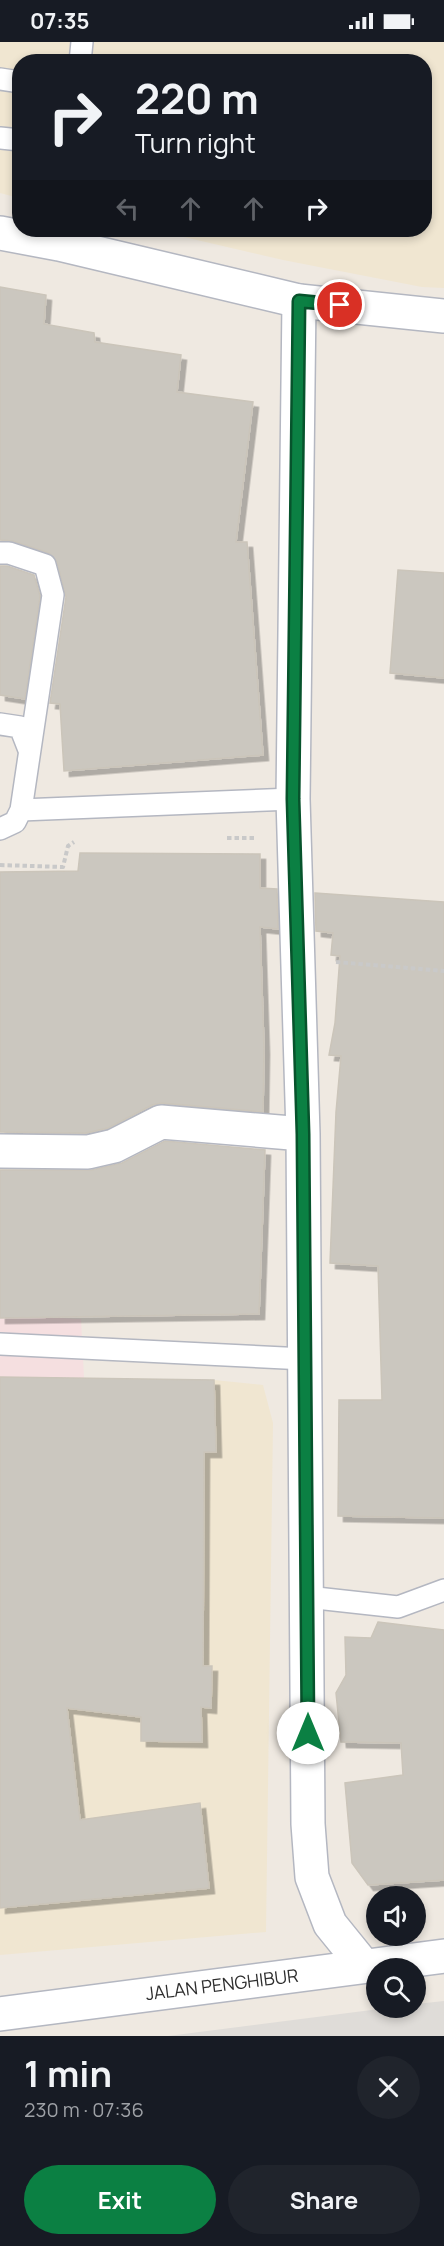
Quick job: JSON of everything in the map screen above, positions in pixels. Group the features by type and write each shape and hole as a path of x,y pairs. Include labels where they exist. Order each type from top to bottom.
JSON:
{"street":[{"path":"60,237 299,301 444,316"},
{"path":"299,301 293,799 303,1134 308,1824 312,1877 330,1924 364,1966"},
{"path":"0,1151 88,1152 114,1146 161,1122 303,1134"},
{"name":"JALAN PENGHIBUR","path":"0,2014 444,1956"}],"lane":[{"path":"0,553 9,553 45,565 53,595 21,810 15,822 0,829"},
{"path":"0,724 20,727 29,750"},
{"path":"21,810 293,799"},
{"path":"0,1330 305,1353"},
{"path":"0,1344 305,1353"},
{"path":"307,1597 399,1607 444,1590"}],"path":[{"path":"222,838 294,837"},
{"path":"0,865 63,867 68,846 79,838"},
{"path":"299,959 444,971"}],"shaded area":[{"path":"0,42 444,42 444,288 422,287 283,260 184,237 432,237 432,54 12,54 12,196 0,193"},
{"path":"0,1315 81,1319 84,1378 0,1505"},
{"path":"84,1378 214,1380 263,1385 273,1423 266,1932 0,1955 0,1505"},
{"path":"444,2001 444,2036 168,2036 366,2011 366,2018 426,2018 426,2003"}],"building":[{"path":"0,287 46,295 44,324 94,333 95,342 181,355 177,392 253,402 236,542 247,542 263,755 64,771 60,704 50,703 66,597 57,562 49,553 13,541 0,540"},
{"path":"0,566 34,575 40,596 25,699 0,695"},
{"path":"398,570 444,573 444,678 390,673"},
{"path":"80,853 260,854 260,888 277,889 278,929 260,927 264,1049 263,1112 162,1103 152,1105 108,1128 86,1133 0,1132 0,872 78,871"},
{"path":"315,893 444,902 444,1518 338,1516 339,1400 382,1400 378,1266 330,1263 336,1112 341,1056 329,1055 335,1023 340,956 331,955 333,933 316,931"},
{"path":"165,1141 265,1150 259,1314 0,1318 0,1170 92,1170 122,1163"},
{"path":"0,1377 214,1380 216,1452 204,1452 203,1666 212,1666 211,1708 201,1707 202,1742 141,1741 141,1717 67,1708 80,1820 200,1803 209,1888 0,1908"},
{"path":"378,1622 444,1630 444,1880 368,1885 352,1863 345,1783 403,1775 401,1743 341,1742 336,1693 346,1675 345,1637 371,1638"}],"route":[{"path":"308,1733 303,1134 293,799 299,301 340,305"}]}
